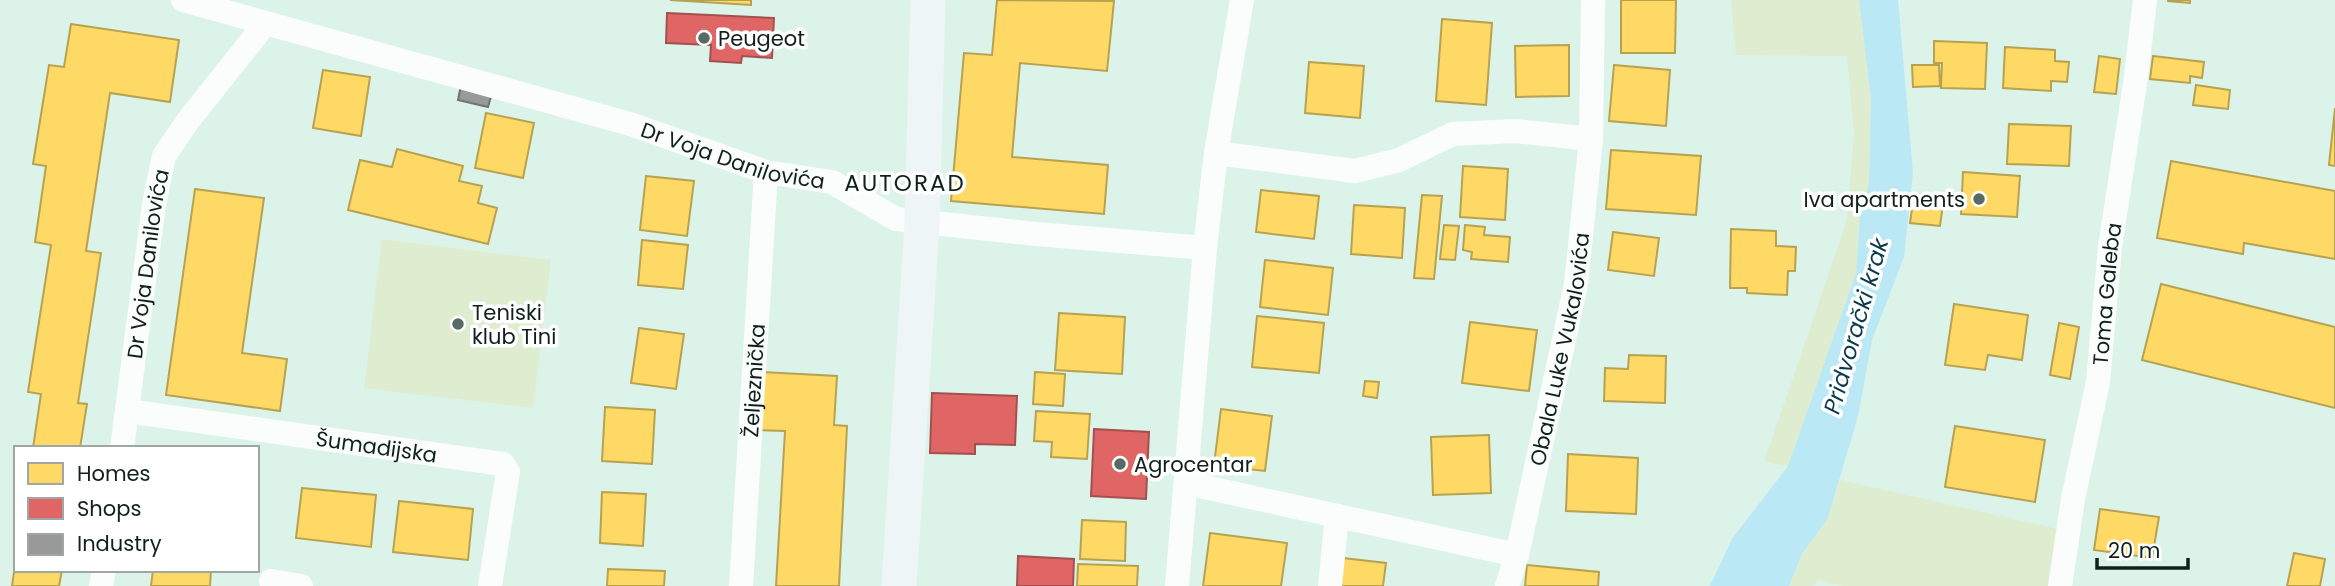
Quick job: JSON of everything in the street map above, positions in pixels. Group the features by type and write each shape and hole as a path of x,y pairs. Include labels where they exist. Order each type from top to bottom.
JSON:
{"street":[{"name":"Dr Voja Danilovića","path":"183,0 629,124 766,172 832,182 896,219 1205,248"},
{"path":"899,586 922,223 928,0"},
{"path":"1177,586 1205,248 1216,153 1242,0"},
{"name":"Obala Luke Vukalovića","path":"1507,586 1517,555 1576,284 1591,139 1593,0"},
{"name":"Toma Galeba","path":"2060,586 2073,499 2098,382 2110,247 2145,0"},
{"name":"Dr Voja Danilovića","path":"122,446 154,204 164,156 187,122 265,24"},
{"path":"1216,153 1355,171 1399,160 1453,134 1516,131 1591,139"},
{"name":"Željeznička","path":"741,586 766,172"},
{"name":"Šumadijska","path":"127,411 503,464 508,472 490,586"},
{"path":"1185,483 1517,555"},
{"path":"1330,586 1337,516"},
{"path":"271,581 301,586"}],"green space":[{"path":"1731,0 1859,0 1871,98 1869,184 1860,215 1856,273 1788,466 1764,462 1847,220 1854,134 1847,56 1736,55"},
{"name":"Teniski klub Tini","path":"382,239 551,260 533,408 364,388"},
{"path":"1840,480 2068,531 2059,586 1842,586 1818,580 1814,586 1789,586 1802,554 1828,518"}],"water":[{"name":"Pridvorački krak","path":"1859,0 1898,0 1913,173 1904,257 1872,340 1858,416 1828,518 1802,554 1789,586 1710,586 1732,539 1788,466 1856,273 1860,215 1869,184 1871,98"}],"building: Homes":[{"path":"670,0 751,0 751,5"},
{"path":"997,0 1114,1 1107,71 1020,63 1012,157 1108,165 1104,214 951,201 964,53 992,55"},
{"path":"1621,0 1676,0 1675,53 1621,53"},
{"path":"2190,0 2190,3 2168,1"},
{"path":"1442,19 1492,23 1486,105 1436,101"},
{"path":"71,24 179,40 170,102 110,93 86,251 101,253 78,403 87,404 80,446 33,446 41,394 28,392 51,245 35,242 46,166 33,164 49,65 64,67"},
{"path":"1934,41 1987,43 1985,89 1941,88 1942,63 1934,63"},
{"path":"1569,45 1569,96 1516,97 1515,46"},
{"path":"2005,47 2055,50 2055,61 2069,62 2067,82 2051,81 2051,91 2003,88"},
{"path":"2099,56 2120,59 2116,94 2094,92"},
{"path":"2153,56 2204,62 2202,78 2190,76 2190,83 2150,79"},
{"path":"1309,62 1364,66 1360,118 1305,113"},
{"path":"1614,65 1670,70 1666,126 1609,121"},
{"path":"1912,65 1939,65 1940,86 1913,87"},
{"path":"323,70 370,77 361,136 313,128"},
{"path":"2196,85 2230,90 2228,109 2193,105"},
{"path":"2335,108 2335,166 2329,165"},
{"path":"486,113 534,123 523,178 475,168"},
{"path":"2009,124 2071,126 2069,166 2007,164"},
{"path":"397,149 463,166 459,181 482,186 478,203 497,208 488,244 348,210 360,160 392,167"},
{"path":"1611,150 1701,156 1696,215 1606,209"},
{"path":"2171,161 2335,191 2335,259 2244,243 2243,254 2157,238"},
{"path":"1463,166 1508,169 1505,220 1460,217"},
{"path":"1963,172 2020,176 2017,217 1961,214"},
{"path":"646,176 694,181 687,236 640,230"},
{"path":"195,189 264,198 242,353 287,359 280,411 166,395"},
{"path":"1261,190 1319,196 1314,239 1256,232"},
{"path":"1914,194 1944,197 1940,226 1910,223"},
{"path":"1422,195 1442,196 1434,279 1414,278"},
{"path":"1354,205 1405,208 1402,258 1351,254"},
{"path":"1444,225 1459,226 1455,260 1440,259"},
{"path":"1465,225 1485,227 1484,235 1510,237 1508,262 1471,259 1472,252 1463,250"},
{"path":"1731,229 1776,231 1776,246 1796,247 1795,271 1788,271 1787,295 1747,293 1747,288 1730,288"},
{"path":"1613,232 1659,238 1654,276 1608,270"},
{"path":"642,240 688,245 683,289 638,285"},
{"path":"1265,260 1333,268 1328,315 1260,307"},
{"path":"2161,284 2335,327 2335,408 2142,360"},
{"path":"1954,304 2028,315 2022,360 1988,355 1985,370 1945,365"},
{"path":"1059,313 1125,317 1122,374 1055,370"},
{"path":"1257,316 1324,323 1319,373 1252,367"},
{"path":"1470,322 1537,330 1529,391 1462,383"},
{"path":"2059,323 2079,327 2070,379 2050,375"},
{"path":"639,328 684,334 676,389 631,383"},
{"path":"1629,355 1666,356 1665,403 1604,401 1605,368 1628,369"},
{"path":"761,372 837,376 834,425 847,426 839,586 776,586 785,431 758,430"},
{"path":"1035,372 1065,374 1063,406 1033,404"},
{"path":"1365,381 1379,382 1377,398 1363,396"},
{"path":"605,407 655,410 652,464 602,461"},
{"path":"1221,409 1272,416 1265,471 1214,465"},
{"path":"1036,411 1090,414 1087,459 1051,457 1052,442 1034,441"},
{"path":"1955,426 2045,440 2035,502 1945,487"},
{"path":"1489,435 1491,493 1433,495 1431,437"},
{"path":"1568,454 1638,458 1636,514 1566,511"},
{"path":"302,488 376,495 371,547 296,538"},
{"path":"602,492 646,494 643,546 600,543"},
{"path":"399,501 473,509 468,560 393,552"},
{"path":"2100,509 2159,517 2152,558 2094,550"},
{"path":"1082,520 1126,522 1125,561 1080,559"},
{"path":"1210,533 1287,543 1281,586 1203,586"},
{"path":"2294,553 2325,559 2320,586 2287,586"},
{"path":"1343,558 1386,563 1383,586 1339,586"},
{"path":"1078,564 1138,566 1137,586 1077,586"},
{"path":"1527,565 1599,572 1598,586 1525,586"},
{"path":"608,569 665,571 664,586 607,586"},
{"path":"14,572 62,572 59,586 12,586"},
{"path":"153,572 211,572 210,586 151,586"}],"building: Shops":[{"path":"667,13 774,18 772,58 742,56 741,63 710,61 711,45 666,43"},
{"path":"932,393 1017,396 1015,445 975,444 975,454 930,453"},
{"name":"Agrocentar","path":"1094,429 1149,432 1146,499 1091,496"},
{"path":"1018,556 1074,559 1073,586 1017,586"}],"building: Industry":[{"path":"461,85 492,93 488,107 458,100"}],"place":[{"name":"Peugeot","path":"704,38"},
{"name":"Iva apartments","path":"1979,199"},
{"name":"Teniski klub Tini","path":"458,324"},
{"name":"Agrocentar","path":"1120,464"}],"district":[{"name":"AUTORAD","path":"905,183"}]}
